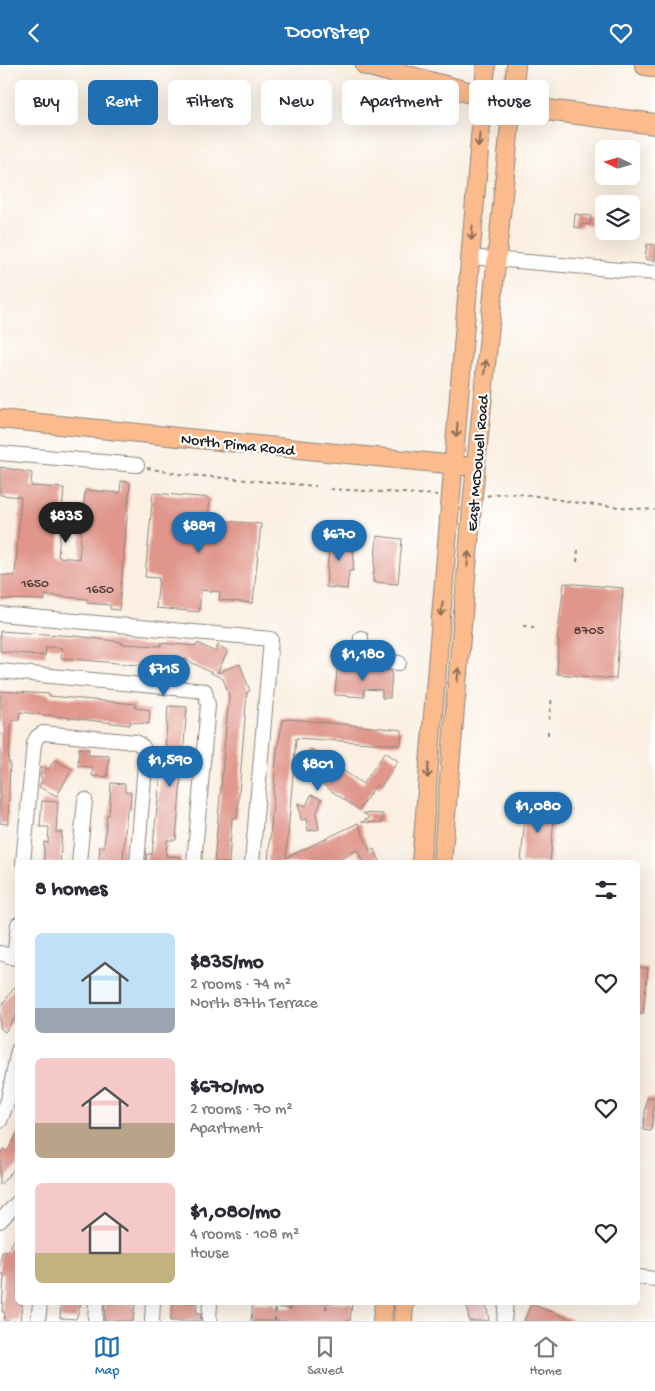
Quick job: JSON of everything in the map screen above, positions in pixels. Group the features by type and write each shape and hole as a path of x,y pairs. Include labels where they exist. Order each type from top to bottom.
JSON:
{"highway":[{"path":"366,65 469,87"},
{"path":"645,65 655,67"},
{"path":"549,108 655,124"}],"main road":[{"name":"East McDowell Road","path":"484,80 486,65"},
{"name":"East McDowell Road","path":"515,80 516,65"},
{"name":"East McDowell Road","path":"421,860 480,125"},
{"name":"East McDowell Road","path":"442,860 476,467 511,125"},
{"name":"North Pima Road","path":"0,419 476,467"},
{"path":"432,721 454,723"},
{"path":"382,1321 384,1305"},
{"path":"403,1321 404,1305"}],"street":[{"path":"470,257 655,273"},
{"path":"0,453 140,466"},
{"path":"0,615 271,639 252,860"},
{"path":"361,638 360,659 399,663"},
{"path":"0,671 205,691 208,705 194,860"},
{"path":"23,860 34,743 37,737 43,733 136,742 142,745 146,752 137,860"},
{"path":"79,860 85,800"},
{"path":"0,953 15,959"},
{"path":"0,1121 8,1100 10,1076 15,1060"},
{"path":"0,1221 15,1205"},
{"path":"640,1277 655,1279"},
{"path":"38,1321 40,1305"},
{"path":"95,1321 96,1305"},
{"path":"152,1321 153,1305"},
{"path":"209,1321 210,1305"},
{"path":"504,1321 506,1305"}],"path":[{"path":"140,466 178,474 316,486"},
{"path":"330,489 438,495"},
{"path":"486,496 494,493 524,495 586,504 655,510"},
{"path":"577,562 578,550"},
{"path":"523,626 534,627"},
{"path":"549,720 552,697"},
{"path":"275,1321 276,1305"},
{"path":"326,1309 327,1305"}],"building":[{"path":"575,214 591,216 590,225 582,224 581,228 574,227"},
{"path":"647,244 655,245 655,261 645,259"},
{"path":"0,467 32,473 31,486 64,488 58,557 79,559 85,490 120,493 121,481 130,482 119,610 110,609 110,605 87,603 87,599 45,595 45,600 0,599 0,575 15,576 21,497 0,495"},
{"path":"153,493 210,498 207,528 223,530 224,521 261,524 253,603 219,600 220,592 201,590 199,612 156,608 159,578 145,577"},
{"path":"330,536 351,538 350,551 354,551 353,571 349,571 347,589 326,587"},
{"path":"377,536 402,539 398,584 373,582"},
{"path":"564,583 623,588 616,679 557,674 559,641 557,640"},
{"path":"0,631 75,636 122,642 121,644 161,646 161,643 197,646 198,643 215,652 218,645 228,651 217,673 240,664 250,691 247,692 237,818 232,818 229,860 214,860 229,695 223,679 185,659 184,669 61,658 62,648 46,647 45,656 0,651"},
{"path":"353,664 359,668 392,671 390,698 382,698 382,690 364,689 364,697 335,695 337,669 350,670"},
{"path":"0,691 49,694 49,696 136,704 135,708 150,710 149,724 130,722 130,725 20,712 19,720 12,720 8,762 10,762 8,824 0,823"},
{"path":"168,706 187,707 176,840 167,840 166,856 181,857 181,860 146,860 147,854 152,854 161,772 167,772 168,753 165,752"},
{"path":"290,719 402,730 401,745 296,738 286,858 358,823 370,851 374,849 380,860 362,860 357,850 337,860 268,860 277,750 283,720"},
{"path":"79,748 89,749 88,755 109,756 107,777 92,776 93,767 78,766"},
{"path":"312,749 363,784 385,752 398,761 380,788 376,785 359,810 300,769"},
{"path":"54,760 72,769 57,796 39,787 43,778 40,777 42,766 48,770"},
{"path":"111,783 125,784 125,792 131,792 130,809 127,809 123,860 99,860 100,846 104,847 107,815 109,815"},
{"path":"311,795 322,799 316,814 319,829 308,831 306,819 301,820 298,803 306,806"},
{"path":"42,801 58,802 56,832 62,832 60,860 44,860 44,842 48,843 49,827 40,827"},
{"path":"526,803 555,806 550,860 521,860"},
{"path":"363,813 383,814 382,823 361,822 370,818"},
{"path":"640,967 648,968 643,1014 640,1014"},
{"path":"15,987 15,1017 5,1032 0,1028 0,1007"},
{"path":"647,1098 655,1099 651,1131 643,1130"},
{"path":"15,1137 15,1168 0,1185 0,1154 4,1149 7,1152"},
{"path":"15,1239 15,1305 22,1305 20,1321 4,1321 5,1312 2,1312 4,1274 0,1274 0,1262 2,1252 7,1252"},
{"path":"61,1305 80,1305 76,1319 60,1318"},
{"path":"105,1305 135,1305 133,1321 104,1321"},
{"path":"173,1305 197,1305 196,1314 201,1314 200,1321 170,1321"},
{"path":"253,1305 274,1305 274,1307 291,1309 292,1305 352,1305 350,1321 251,1321"},
{"path":"467,1305 486,1305 489,1321 469,1321"},
{"path":"531,1305 574,1320 574,1321 524,1321"}]}
